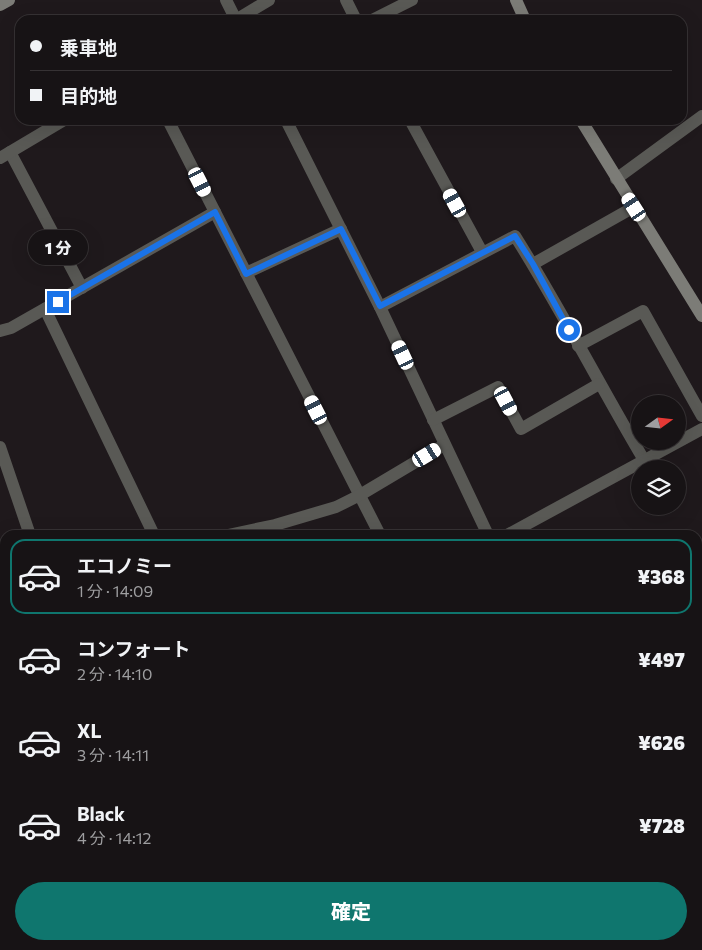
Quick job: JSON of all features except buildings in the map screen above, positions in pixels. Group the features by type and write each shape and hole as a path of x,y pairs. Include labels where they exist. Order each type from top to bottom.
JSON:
{"street":[{"path":"0,5 9,0"},
{"path":"226,0 234,15"},
{"path":"244,15 269,0"},
{"path":"346,0 354,15"},
{"path":"382,15 412,0"},
{"path":"516,0 523,15"},
{"path":"616,179 702,116"},
{"path":"56,125 5,155 82,288"},
{"path":"171,125 378,530"},
{"path":"289,125 380,306 486,530"},
{"path":"413,125 482,252"},
{"path":"584,125 616,179 700,309"},
{"path":"533,264 634,207"},
{"path":"0,331 11,328 215,212"},
{"path":"246,274 341,229"},
{"path":"380,306 515,236 533,264 599,384 644,460 702,429"},
{"path":"45,309 152,530"},
{"path":"578,346 643,311 702,416"},
{"path":"433,420 498,387 521,429 599,384"},
{"path":"277,530 336,507 360,495 444,445"},
{"path":"0,447 28,530"},
{"path":"516,530 631,467"}],"route":[{"path":"58,302 215,212 246,274 341,229 380,306 515,236 533,264 569,330"}]}
